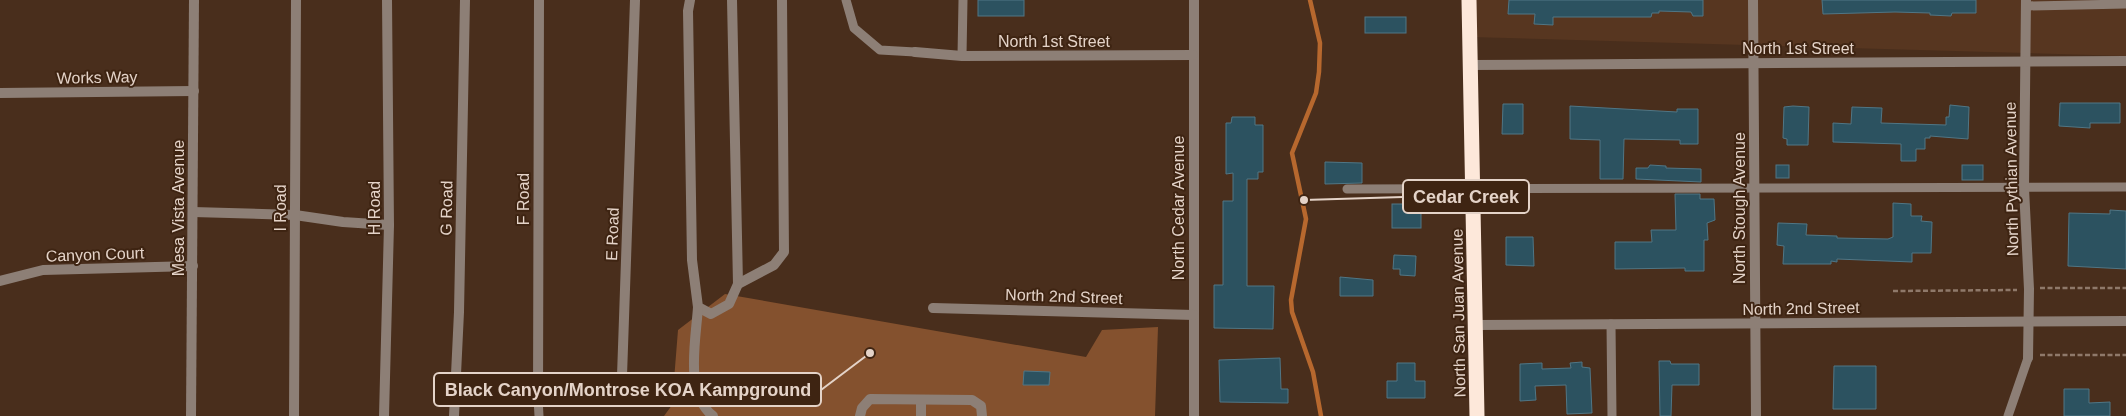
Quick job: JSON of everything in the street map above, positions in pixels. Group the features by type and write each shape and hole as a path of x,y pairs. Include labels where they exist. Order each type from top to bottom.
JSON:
{"highway":[{"name":"North San Juan Avenue","path":"1469,0 1477,325 1477,416"}],"street":[{"name":"Mesa Vista Avenue","path":"191,416 194,0"},
{"name":"I Road","path":"294,416 296,0"},
{"name":"H Road","path":"384,416 389,225 387,0"},
{"name":"G Road","path":"454,416 459,312 465,0"},
{"name":"F Road","path":"538,0 538,398"},
{"name":"E Road","path":"538,398 568,400 612,390 622,376 635,0"},
{"path":"690,0 688,12 692,260 698,307 694,376 702,407 713,416"},
{"path":"698,307 711,314 729,304 738,284 732,0"},
{"path":"738,284 774,265 784,252 782,0"},
{"name":"North Cedar Avenue","path":"1194,0 1194,416"},
{"name":"North Stough Avenue","path":"1753,0 1756,416"},
{"name":"North Pythian Avenue","path":"2026,3 2024,188 2029,289 2028,321 2033,356"},
{"name":"North 1st Street","path":"915,52 962,56 1193,55"},
{"name":"North 1st Street","path":"1470,64 2126,61"},
{"name":"Works Way","path":"0,93 194,91"},
{"path":"193,212 295,215 343,222 389,225"},
{"name":"Canyon Court","path":"0,281 43,270 193,266"},
{"name":"North 2nd Street","path":"933,308 1194,315"},
{"name":"North 2nd Street","path":"1477,325 2126,321"},
{"path":"860,416 862,408 870,399 972,400 981,406 982,416"},
{"path":"921,401 921,416"}],"lane":[{"path":"846,0 854,28 880,50 915,52"},
{"path":"962,56 963,0"},
{"path":"2026,3 2126,4"},
{"path":"1347,189 2126,187"},
{"path":"1611,324 1612,416"},
{"path":"2008,416 2033,356"},
{"path":"538,398 539,416"}],"path":[{"path":"1893,292 2126,288"},
{"path":"2033,356 2126,355"}],"shaded area":[{"path":"1471,0 2126,0 2126,56 1470,37"},
{"path":"725,294 1086,357 1102,330 1158,327 1155,416 664,416 672,405 678,330"}],"building":[{"path":"978,0 1024,0 1024,16 978,16"},
{"path":"1509,0 1703,0 1703,16 1693,16 1691,12 1659,11 1659,13 1652,13 1651,17 1553,17 1553,25 1534,24 1535,14 1508,14"},
{"path":"1822,0 1976,0 1976,13 1952,13 1951,16 1895,12 1823,14"},
{"path":"1365,17 1406,17 1406,33 1365,33"},
{"path":"2060,103 2120,103 2120,123 2090,123 2090,128 2059,126"},
{"path":"1503,104 1523,104 1523,134 1502,134"},
{"path":"1950,105 1969,107 1968,139 1930,136 1930,138 1925,138 1925,149 1916,149 1916,161 1901,161 1901,144 1833,142 1833,123 1851,124 1852,107 1882,108 1881,123 1946,125 1946,117 1949,117"},
{"path":"1570,106 1677,112 1677,109 1698,109 1698,144 1680,144 1680,140 1624,139 1623,179 1600,179 1600,140 1570,139"},
{"path":"1784,107 1809,107 1808,145 1787,145 1787,139 1783,138"},
{"path":"1232,117 1255,117 1255,125 1263,125 1263,172 1258,172 1258,179 1247,179 1247,286 1274,286 1273,329 1214,328 1214,285 1223,285 1223,201 1233,201 1233,173 1226,174 1226,123 1231,123"},
{"path":"1325,162 1362,163 1362,183 1325,184"},
{"path":"1650,165 1666,166 1666,168 1701,169 1701,182 1636,179 1636,168 1648,168"},
{"path":"1776,165 1789,165 1789,178 1776,178"},
{"path":"1962,165 1983,165 1983,180 1962,180"},
{"path":"1675,194 1700,194 1700,199 1714,199 1715,220 1707,223 1708,240 1704,240 1704,271 1685,271 1685,268 1615,269 1615,242 1652,242 1651,230 1676,230"},
{"path":"1893,203 1911,204 1911,216 1922,216 1921,221 1932,222 1931,253 1912,253 1912,262 1837,259 1837,262 1831,261 1831,264 1783,264 1784,246 1777,245 1778,223 1807,224 1806,235 1888,239 1893,237"},
{"path":"1392,204 1421,204 1421,228 1392,228"},
{"path":"2110,210 2126,211 2126,269 2068,266 2069,213 2110,214"},
{"path":"1506,237 1533,237 1534,266 1506,265"},
{"path":"1394,255 1416,256 1415,276 1400,275 1400,269 1393,269"},
{"path":"1340,277 1373,280 1373,296 1340,296"},
{"path":"1280,358 1281,389 1288,389 1288,403 1220,402 1219,360"},
{"path":"1659,361 1670,361 1671,364 1699,364 1699,385 1672,385 1671,416 1660,416"},
{"path":"1582,362 1582,367 1590,368 1592,413 1567,414 1566,385 1535,386 1536,400 1520,401 1520,364 1542,363 1542,369 1571,368 1570,363"},
{"path":"1397,363 1415,363 1415,381 1425,381 1425,398 1387,398 1387,381 1397,381"},
{"path":"1834,366 1876,366 1876,409 1833,409"},
{"path":"1024,371 1050,372 1049,385 1023,385"},
{"path":"2064,389 2089,389 2089,403 2110,402 2110,416 2064,416"}],"waterway":[{"path":"1310,0 1320,43 1319,72 1316,93 1292,153 1306,219 1291,300 1292,312 1313,372 1321,416"}],"place":[{"name":"Cedar Creek","path":"1304,200"},
{"name":"Black Canyon/Montrose KOA Kampground","path":"870,353"}]}
